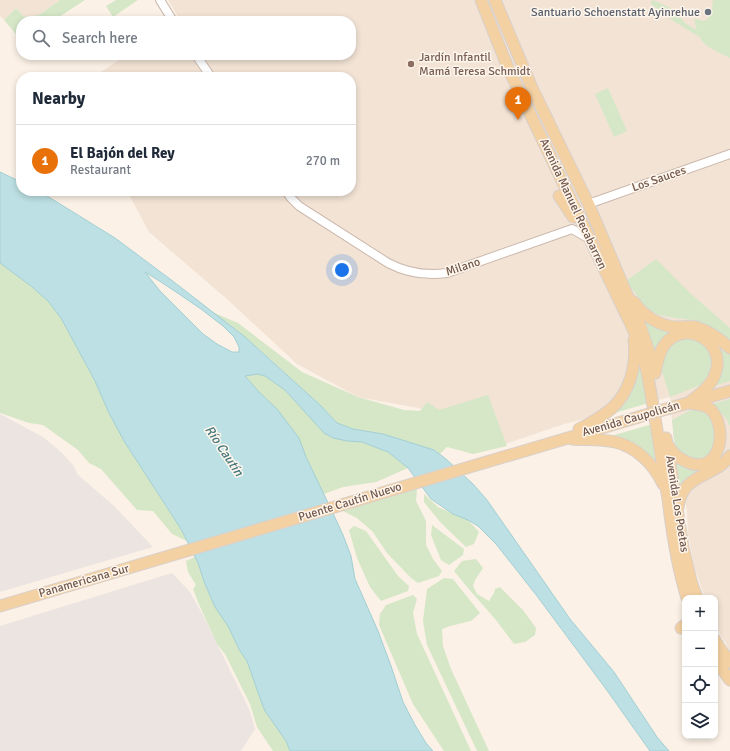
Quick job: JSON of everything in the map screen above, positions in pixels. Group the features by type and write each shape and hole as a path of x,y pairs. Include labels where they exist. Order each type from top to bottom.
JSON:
{"main road":[{"name":"Avenida Manuel Recabarren","path":"495,0 532,88 588,203 646,338 662,409"},
{"name":"Avenida Manuel Recabarren","path":"478,1 508,68 636,334 644,356 648,374 662,409"},
{"path":"508,68 523,76 532,88"},
{"path":"563,183 588,203 589,224 596,251"},
{"path":"560,196 596,251"},
{"path":"620,279 637,306 649,318 666,325 678,327 690,326 703,330 730,348"},
{"path":"562,439 599,418 612,408 625,390 632,371 635,355 632,330 627,318"},
{"path":"655,373 661,350 673,337 682,334 691,334 701,336 709,342 712,346 718,364 716,372 712,381 707,387 688,403"},
{"name":"Avenida Caupolicán","path":"532,448 662,409 730,391"},
{"path":"666,441 670,449 680,458 690,463 703,465 717,459 727,447 729,435 724,420 720,415 709,408 688,403"},
{"name":"Avenida Los Poetas","path":"662,409 686,563 695,595"},
{"name":"Avenida Los Poetas","path":"662,409 667,496 673,539 686,595"},
{"path":"562,439 607,441 626,446 641,456 652,466 659,476 667,496"},
{"name":"Puente Cautín Nuevo","path":"169,556 532,448"},
{"path":"678,514 680,497 689,484 722,464 730,456"},
{"name":"Panamericana Sur","path":"0,606 169,556"},
{"path":"718,645 730,662"},
{"path":"718,663 730,680"}],"street":[{"path":"160,0 170,16"},
{"path":"200,60 208,72"},
{"name":"Los Sauces","path":"588,203 730,154"},
{"name":"Milano","path":"290,196 299,206 388,263 402,270 417,274 432,275 447,273 572,229 586,237"}],"shaded area":[{"path":"0,0 60,0 39,15 23,16 16,8 4,20 0,16"},
{"path":"168,0 730,0 730,651 718,630 718,595 704,595 694,566 688,533 687,512 674,440 670,397 564,424 493,448 434,411 358,397 297,364 228,300 149,232 130,196 356,196 356,72 101,72 119,60 356,60 356,16 178,16"},
{"path":"0,414 43,437 62,453 73,465 78,475 114,506 153,547 0,592"},
{"path":"172,573 190,592 204,617 250,711 255,729 241,751 0,751 0,626"}],"green space":[{"path":"60,0 85,0 61,16 32,16 39,15"},
{"path":"116,0 138,0 114,16 112,16 106,6"},
{"path":"653,0 673,9 685,23 697,30 694,20 697,19 703,21 708,19 712,9 713,0 730,0 730,58 708,47 700,37 661,12 650,3"},
{"path":"16,8 23,16 16,16 16,34 4,20"},
{"path":"608,88 627,131 614,137 595,94"},
{"path":"656,259 690,293 730,328 730,342 701,322 659,315 647,309 626,281"},
{"path":"0,263 31,286 48,301 61,318 95,381 109,413 124,441 181,529 187,541 172,534 153,511 137,510 101,469 89,463 78,450 43,425 29,423 0,413"},
{"path":"212,312 238,323 302,372 358,397 404,410 420,411 427,402 439,410 488,395 507,446 473,454 447,447 440,454 434,450 383,434 353,429 337,423 320,405 262,352"},
{"path":"644,321 668,332 687,330 698,331 730,354 730,381 714,386 719,353 686,332 656,357"},
{"path":"680,339 697,339 708,348 713,358 713,367 709,379 700,385 670,397 661,368 661,363 670,345"},
{"path":"637,354 649,403 611,414"},
{"path":"258,374 265,376 285,390 324,433 333,438 362,442 388,452 408,468 376,482 343,487 324,494 306,457 277,409 245,376"},
{"path":"730,399 730,426 722,414 710,405"},
{"path":"699,409 718,415 714,456 690,460 676,447 672,420 689,411"},
{"path":"653,424 661,474 607,437"},
{"path":"730,448 729,454 722,463 693,478 687,483 679,494 674,459 689,468 700,469 713,466 720,462 726,456"},
{"path":"417,489 416,501 426,521 426,545 433,559 442,571 439,576 418,583 411,578 387,553 373,532 357,518 343,511"},
{"path":"424,494 438,507 468,520 479,532 474,544 466,547 440,522 424,502"},
{"path":"432,525 464,549 463,555 449,565 441,560 431,535"},
{"path":"354,526 366,531 398,576 409,586 408,591 381,601 370,587 357,558 349,530"},
{"path":"195,557 215,607 228,626 240,651 247,661 265,711 286,741 290,751 273,751 257,727 250,704 225,654 217,644 193,589 196,585 188,572 186,561"},
{"path":"476,559 483,568 473,586 477,594 489,601 495,589 500,587 523,610 536,628 535,635 525,642 514,644 496,620 454,571 462,561"},
{"path":"444,578 453,579 480,613 471,621 442,629 443,646 451,669 489,751 477,751 427,645 423,621 427,589"},
{"path":"413,595 417,599 413,613 417,634 471,751 444,751 413,704 379,625 380,614 386,605"}],"water":[{"name":"Río Cautín","path":"0,172 16,180 16,196 47,196 115,238 245,337 320,405 337,423 353,429 383,434 434,450 446,459 473,484 487,500 570,619 614,672 657,737 669,751 650,751 537,596 496,544 478,526 453,514 431,499 408,468 388,452 362,442 333,438 324,433 285,390 265,376 258,374 245,376 277,409 299,438 306,457 343,535 351,556 355,579 378,631 403,702 426,743 433,751 290,751 286,741 265,711 247,661 240,651 228,626 215,607 198,563 181,529 124,441 109,413 95,381 61,318 48,301 31,286 0,263","holes":["145,272 201,309 223,326 234,337 239,347 239,352 232,352 203,334 160,291"]}],"place":[{"name":"Santuario Schoenstatt Ayinrehue","path":"708,12"},
{"name":"Jardín Infantil Mamá Teresa Schmidt","path":"411,64"},
{"name":"El Bajón del Rey","path":"518,120"}]}
